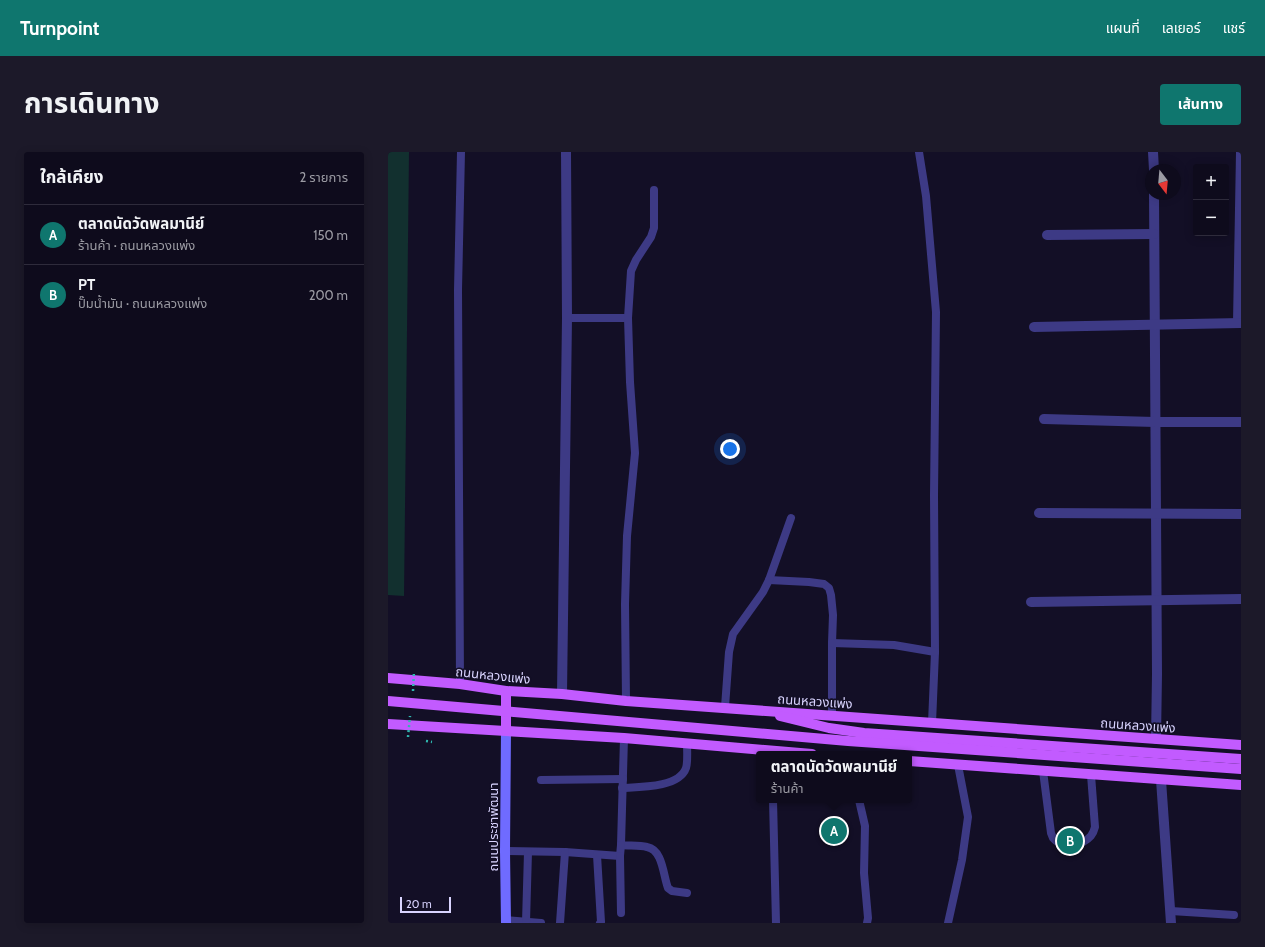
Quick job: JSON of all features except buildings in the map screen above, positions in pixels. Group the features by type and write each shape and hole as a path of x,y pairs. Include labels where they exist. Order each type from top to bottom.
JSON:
{"main road":[{"name":"ถนนหลวงแพ่ง","path":"388,678 460,684 506,691 1241,745"},
{"path":"506,691 506,730"},
{"path":"388,701 848,742 1241,769"},
{"path":"748,709 829,728 864,733 1241,759"},
{"path":"388,724 624,738 763,751"},
{"path":"912,761 1241,785"}],"street":[{"path":"562,694 567,318 566,152"},
{"path":"1153,152 1154,164"},
{"path":"1034,327 1240,323 1241,152"},
{"path":"1154,200 1156,739"},
{"path":"1047,235 1154,234"},
{"path":"1044,419 1155,422 1241,422"},
{"path":"1039,513 1241,514"},
{"path":"1032,602 1241,600"},
{"name":"ถนนประชาพัฒนา","path":"506,730 506,922"},
{"path":"1161,780 1171,923"}],"lane":[{"path":"460,684 458,290 462,152"},
{"path":"919,152 926,196 936,312 934,496 935,652 932,723"},
{"path":"626,700 625,604 627,543 636,453 630,382 628,318 631,271 636,260 651,237 654,228 654,190"},
{"path":"567,318 628,318"},
{"path":"725,707 729,652 733,634 763,592 769,580 791,518"},
{"path":"769,580 810,582 824,584 829,588 833,614 832,715"},
{"path":"832,643 894,645 935,652"},
{"path":"621,913 620,856 624,738"},
{"path":"622,788 653,786 669,782 680,776 686,768 687,743"},
{"path":"948,923 962,860 968,817 958,765"},
{"path":"1044,771 1051,833 1056,841"},
{"path":"1083,842 1090,838 1096,827 1091,775"},
{"path":"541,780 623,779"},
{"path":"774,803 776,923"},
{"path":"860,803 865,826 864,873 868,918 867,923"},
{"path":"621,845 648,847 654,850 659,856 668,888 672,891 687,893"},
{"path":"505,851 565,852 620,856"},
{"path":"526,922 528,852"},
{"path":"560,923 565,852"},
{"path":"597,855 600,923"},
{"path":"1171,911 1234,915"},
{"path":"506,922 541,923"}],"green space":[{"path":"388,152 409,152 404,596 388,595"}],"place":[{"name":"ตลาดนัดวัดพลมานีย์","path":"834,831"},
{"name":"PT","path":"1070,841"}]}
